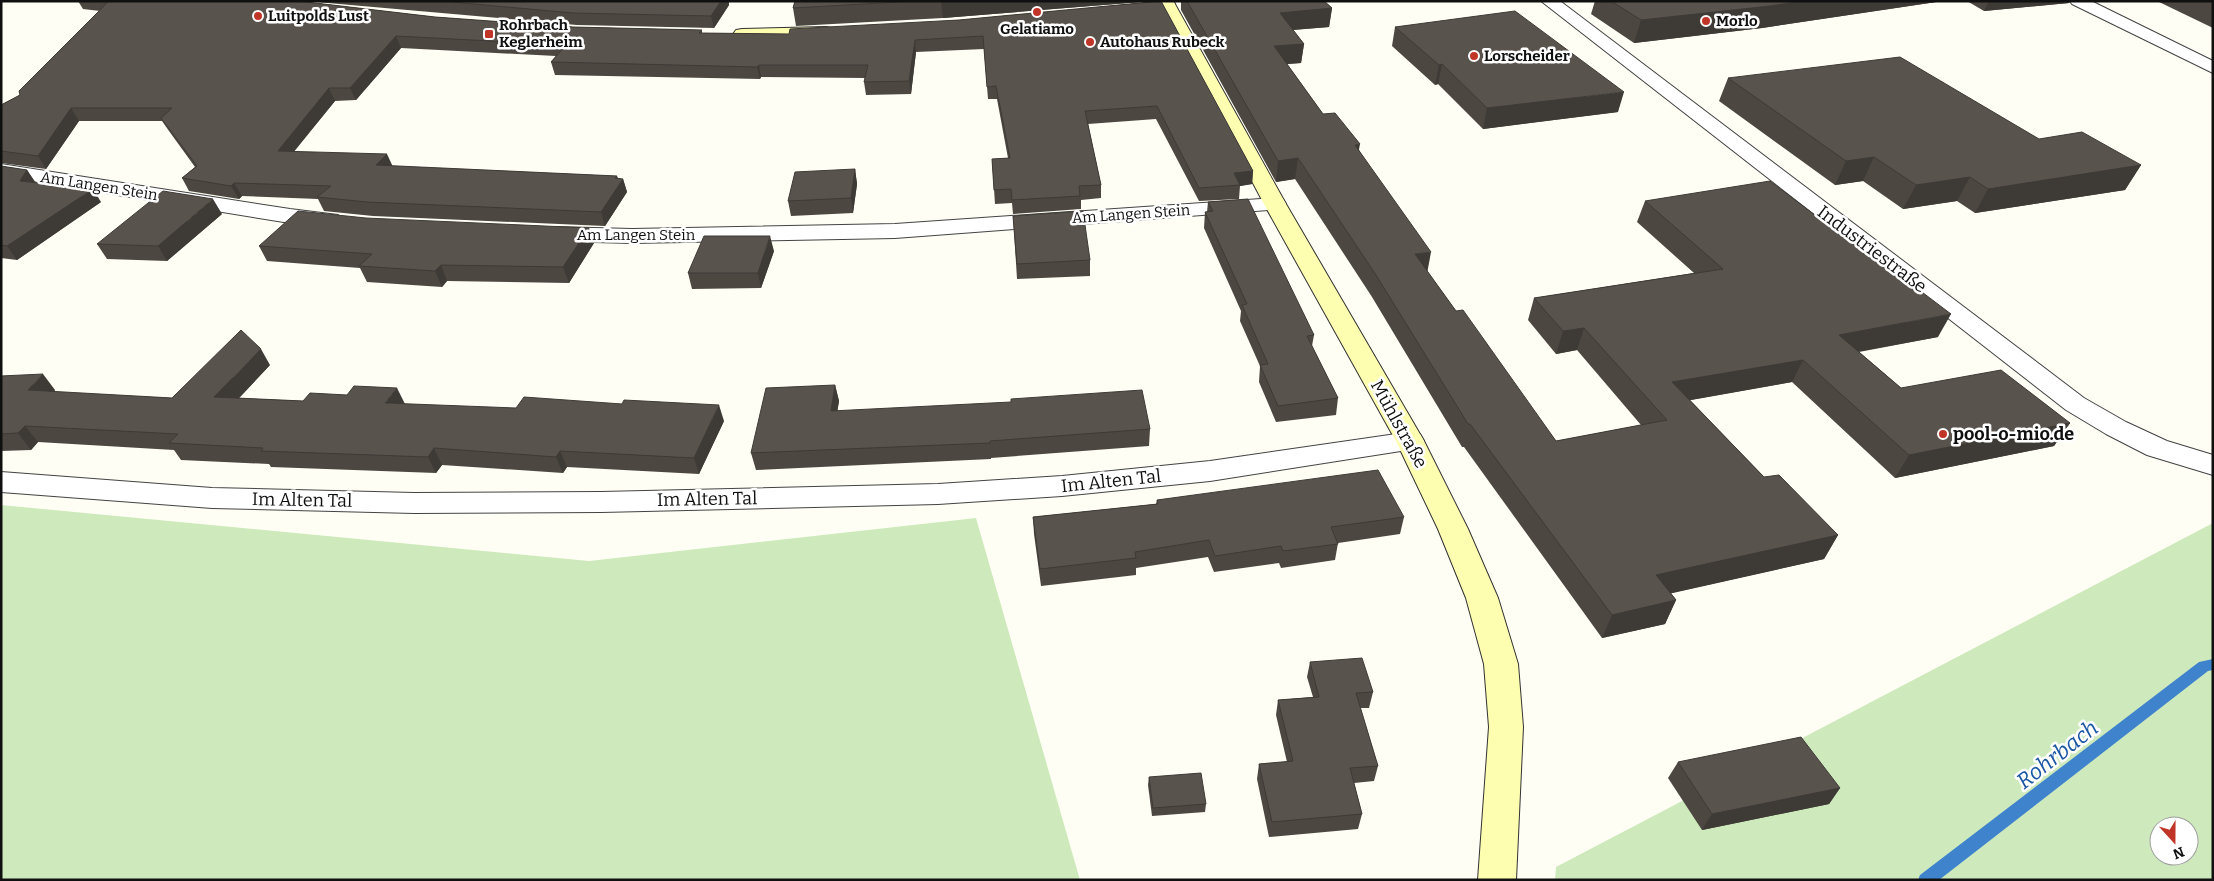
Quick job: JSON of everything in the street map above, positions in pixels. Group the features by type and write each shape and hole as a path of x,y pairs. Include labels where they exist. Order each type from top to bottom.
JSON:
{"street":[{"name":"Industriestraße","path":"1549,1 2075,404 2116,428 2156,448 2213,464"},
{"path":"2078,1 2213,68"},
{"name":"Mühlstraße","path":"1168,6 1275,204 1410,441 1453,529 1482,598 1500,664 1506,728 1500,871 1497,880"},
{"path":"727,34 843,31"},
{"name":"Am Langen Stein","path":"1,170 280,215 355,223"},
{"name":"Am Langen Stein","path":"533,233 632,236 896,231 1275,204"},
{"name":"Im Alten Tal","path":"1,482 212,498 414,502 601,502 938,494 1062,486 1210,471 1410,441"}],"green space":[{"path":"1,505 589,561 976,518 1080,880 1,880"},
{"path":"2213,523 2213,880 1555,880 1556,867"}],"building":[{"path":"109,1 298,1 435,17 573,27 702,30 699,33 789,34 790,29 959,20 1161,1 1253,171 1234,173 1240,185 1199,188 1157,106 1085,111 1101,185 1079,186 1080,196 1012,200 1011,189 994,190 992,159 1010,158 996,86 987,87 983,36 915,40 909,81 864,82 868,65 759,65 757,67 551,62 566,45 396,36 350,88 329,88 278,151 387,154 376,165 617,176 615,178 623,179 601,212 367,202 317,197 331,186 234,183 231,186 182,178 197,166 161,118 172,108 71,108 38,156 1,151 1,105 20,95 19,91"},
{"path":"441,1 721,1 711,16 573,13"},
{"path":"795,1 916,1 793,8"},
{"path":"1187,1 1324,1 1332,8 1280,13 1304,44 1274,46 1323,114 1335,113 1360,144 1355,145 1431,252 1415,254 1456,311 1463,310 1556,441 1667,420 1584,328 1563,331 1534,298 1723,269 1645,201 1770,181 1853,244 1857,243 1951,314 1839,335 1901,388 2001,370 2070,423 1909,455 1803,360 1672,382 1764,477 1779,475 1838,535 1656,575 1676,600 1612,615 1470,424 1468,424 1376,275 1298,158 1278,161"},
{"path":"1611,1 1803,1 1641,20"},
{"path":"1515,11 1624,92 1487,108 1442,64 1439,65 1395,27"},
{"path":"1900,57 2039,139 2082,132 2141,165 1988,189 1970,177 1916,185 1874,157 1846,161 1728,78"},
{"path":"1,166 27,170 20,181 93,189 7,246 1,245"},
{"path":"855,169 851,198 788,201 795,172"},
{"path":"163,191 213,199 158,246 97,244"},
{"path":"1248,199 1314,335 1307,336 1338,398 1278,406 1260,365 1268,364 1242,305 1247,304 1205,212 1213,211 1208,202"},
{"path":"298,211 366,218 589,228 563,267 441,265 435,271 359,266 372,254 259,246"},
{"path":"1083,211 1090,260 1017,264 1013,216"},
{"path":"704,236 770,236 758,273 688,273"},
{"path":"241,330 261,349 214,397 303,401 310,393 347,395 354,386 397,388 385,403 516,408 524,397 622,404 624,400 719,405 694,458 560,451 556,457 434,448 428,457 261,451 263,448 169,443 178,434 25,426 18,433 1,434 1,376 43,374 28,390 172,398"},
{"path":"835,385 831,411 1011,402 1011,399 1142,390 1150,429 990,441 990,443 751,453 766,388"},
{"path":"1378,470 1404,517 1331,527 1338,544 1283,551 1281,546 1215,556 1209,540 1135,552 1136,558 1040,569 1033,517 1158,504 1157,500"},
{"path":"1362,658 1373,692 1356,693 1378,766 1350,768 1362,814 1272,822 1259,764 1293,761 1278,700 1319,697 1310,662"},
{"path":"1801,737 1840,788 1712,814 1678,762"},
{"path":"1201,773 1206,804 1153,808 1149,777"}],"waterway":[{"name":"Rohrbach","path":"1926,880 2204,666 2213,664"}],"place":[{"name":"Gelatiamo","path":"1037,12"},
{"name":"Luitpolds Lust","path":"258,16"},
{"name":"Morlo","path":"1706,21"},
{"name":"Rohrbach Keglerheim","path":"489,34"},
{"name":"Autohaus Rubeck","path":"1090,42"},
{"name":"Lorscheider","path":"1474,56"},
{"name":"pool-o-mio.de","path":"1943,434"}]}
